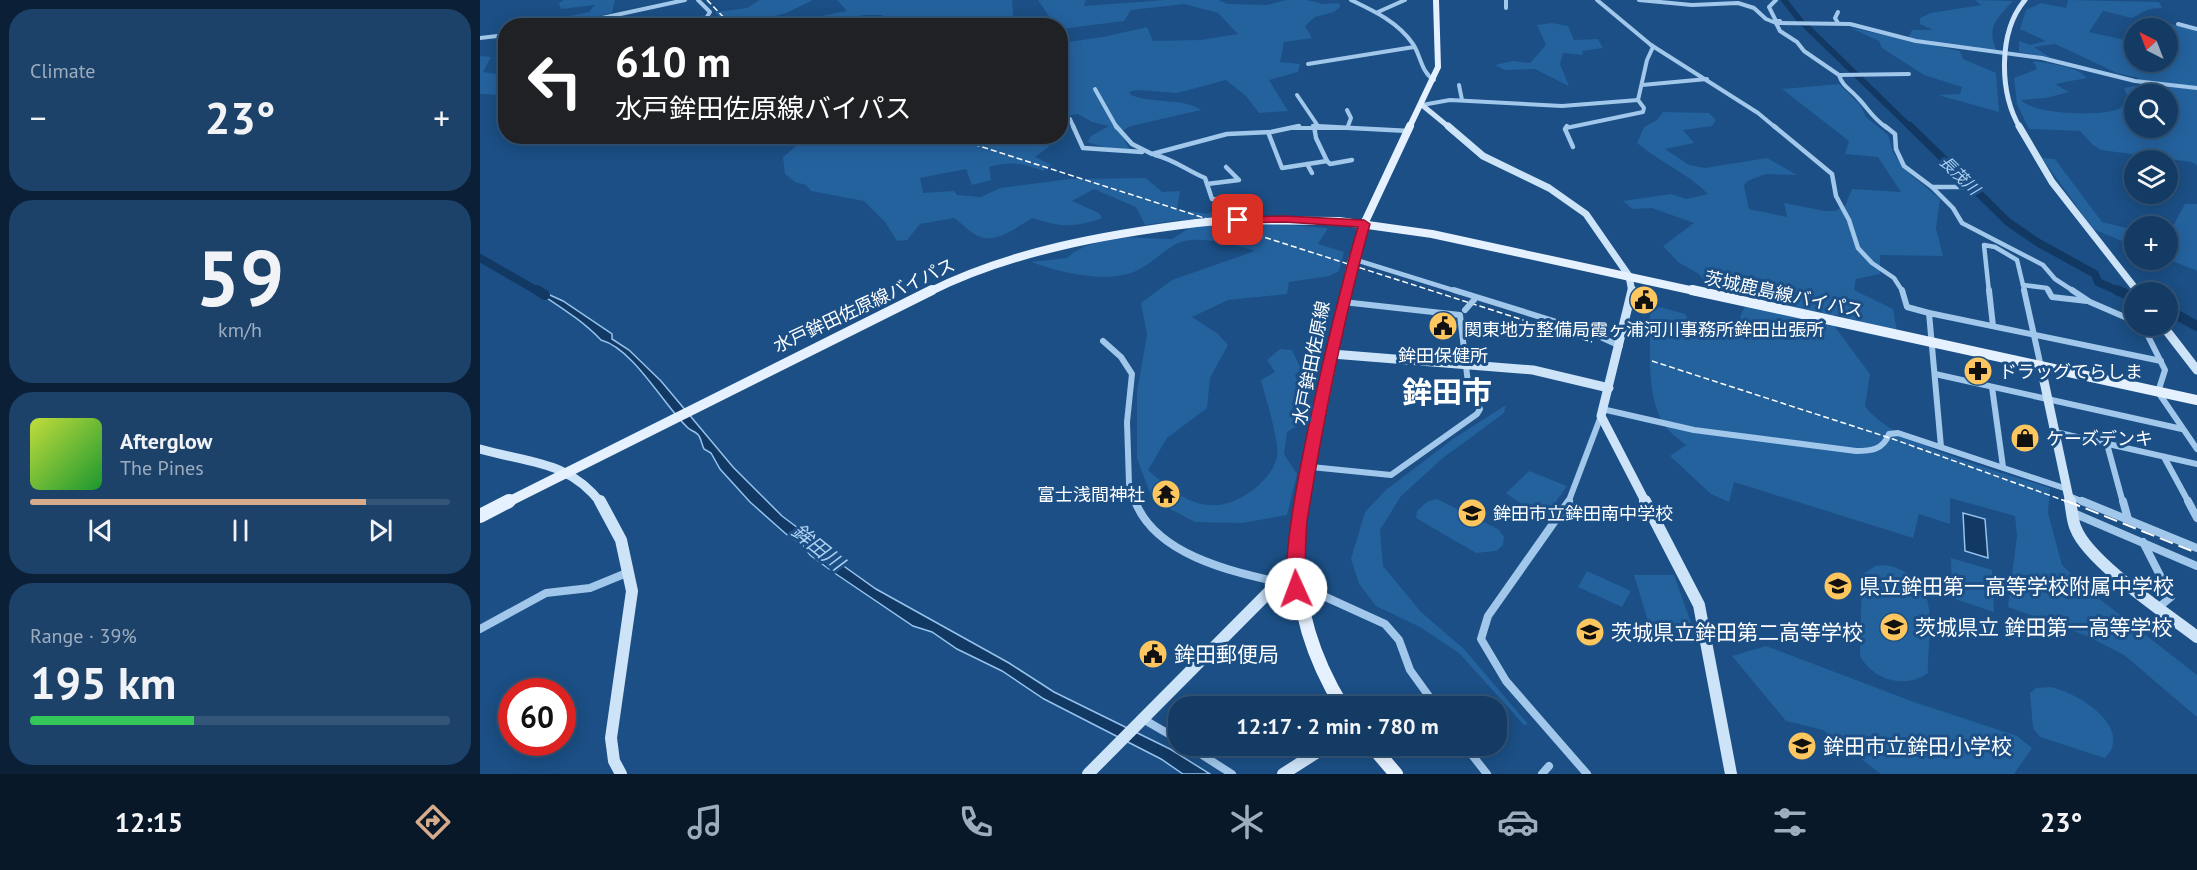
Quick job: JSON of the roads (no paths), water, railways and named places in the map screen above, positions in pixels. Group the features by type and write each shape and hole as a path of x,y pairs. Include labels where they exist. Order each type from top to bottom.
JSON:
{"main road":[{"name":"水戸鉾田佐原線","path":"1337,696 1318,662 1296,589 1299,522 1342,302 1353,260 1364,224 1434,80 1439,57 1436,0"},
{"name":"水戸鉾田佐原線バイパス","path":"480,516 906,302 969,275 1083,241 1197,223 1265,219 1364,224"},
{"name":"茨城鹿島線バイパス","path":"1364,224 1432,234 2197,400"},
{"path":"1381,756 1396,774"}],"street":[{"path":"601,18 685,0"},
{"path":"698,0 710,12 706,18"},
{"path":"1351,0 1378,12 1396,24 1425,63 1426,74 1434,80"},
{"path":"1378,12 1405,0"},
{"path":"1506,0 1506,8"},
{"path":"1597,0 1651,45 1708,79 1758,113 1832,174 1837,183 1835,194 1863,254 1874,265 1894,276 1902,288 1906,307 2161,361"},
{"path":"1639,0 1692,5 1738,3 1754,8 1766,19 1776,23 1855,24 1916,41 2006,56 2042,58 2135,81 2197,88"},
{"path":"1776,0 1770,7 1776,21 1793,23"},
{"path":"2025,0 2014,12 2008,25 2006,56 2010,104 2028,145 2052,182 2130,282"},
{"path":"1838,12 1835,18 1838,23"},
{"path":"1776,23 1780,31 1797,42 1804,51 1839,75 1909,74"},
{"path":"2178,24 2197,29"},
{"path":"480,38 498,36"},
{"path":"1638,100 1647,60 1653,47 1651,45"},
{"path":"1308,64 1414,47"},
{"path":"1839,75 1842,85 1857,97 1870,116 1895,134 1896,149 1904,166 1932,187 1953,208 1962,223 2043,265 2055,279 2090,302 2124,317"},
{"path":"1642,84 1659,85 1708,79"},
{"path":"1460,85 1462,100"},
{"path":"1095,88 1107,114 1120,132 1142,152"},
{"path":"1297,95 1316,126 1316,138 1327,161 1330,164 1352,160"},
{"path":"1422,105 1462,100 1562,106 1638,100"},
{"path":"1574,147 1566,136 1567,126 1639,114 1644,108 1638,100"},
{"path":"1422,105 1483,156 1549,188 1576,206 1589,218 1629,276 1633,290 1609,388 1563,513 1488,616 1483,626 1481,639 1492,662 1506,681 1587,774"},
{"path":"1347,110 1351,118 1347,126"},
{"path":"1070,119 1083,148 1152,154 1169,158 1179,167 1202,176 1212,199 1232,202 1233,220"},
{"path":"1152,154 1227,134 1316,126 1409,131"},
{"path":"1268,132 1276,148 1275,159 1282,168 1327,161"},
{"path":"1307,164 1312,173"},
{"path":"1207,184 1239,180 1226,167"},
{"path":"1932,187 1972,187"},
{"path":"1993,326 1984,245 1995,247 2017,260 2076,530 2093,552 2197,637"},
{"path":"1353,260 1592,333 1620,346"},
{"path":"2024,285 2047,288 2052,297 2090,302"},
{"path":"1311,467 1391,475 1477,414 1479,409 1468,383 1463,312 1475,298"},
{"path":"1342,302 1463,312"},
{"path":"1929,313 1941,447"},
{"path":"2151,336 2166,377 2158,392 2197,449"},
{"path":"2171,336 2197,369"},
{"path":"1103,341 1120,357 1132,374 1126,398 1129,486 1144,516 1174,545 1205,562 1279,583"},
{"path":"1332,354 1546,372 1609,388"},
{"path":"1935,374 2182,429"},
{"path":"1992,387 2003,467"},
{"path":"1601,412 1644,417 1676,427 1778,443 1809,442 1856,451 1874,451 1893,432 2003,467 2068,492 2197,548"},
{"path":"1601,412 1700,605 1731,774"},
{"path":"2055,432 2197,464"},
{"path":"2107,444 2127,519"},
{"path":"480,449 568,472 590,491 610,518 626,553 631,571 631,608 611,738 614,761 621,774"},
{"path":"2164,457 2197,518"},
{"path":"2071,511 2197,566"},
{"path":"2143,542 2171,597 2159,607"},
{"path":"480,629 532,598 590,588 631,571"},
{"path":"1088,774 1279,583 1295,575"},
{"path":"1296,589 1308,589 1385,624 1399,640 1410,670 1429,696"},
{"path":"1142,720 1168,734"},
{"path":"1204,756 1232,774"},
{"path":"1283,774 1311,756"},
{"path":"1473,756 1487,774"}],"water":[{"path":"528,285 563,301 612,334 612,339 629,350 661,381 733,467 782,516 818,543 838,562 876,589 1009,663 1054,692 1168,748 1168,756 1181,756 1210,774 1183,774 1161,759 1044,699 1002,671 957,649 932,632 913,626 833,572 810,555 803,545 786,534 750,502 720,469 711,453 704,449 698,435 688,428 625,354 601,340 575,317"},
{"path":"1963,513 1985,519 1988,558 1965,551"}],"waterway":[{"name":"長茂川","path":"1784,0 1802,23"},
{"name":"長茂川","path":"1805,25 1911,128"},
{"name":"長茂川","path":"1910,126 2008,222 2037,242 2095,274 2098,282 2120,292"},
{"name":"鉾田川","path":"480,258 539,292"},
{"name":"鉾田川","path":"537,290 545,295"},
{"name":"長茂川","path":"2117,290 2124,293"},
{"name":"長茂川","path":"2178,316 2197,326"}],"railway":[{"path":"707,0 724,18"},
{"path":"973,144 1592,342"},
{"path":"1652,361 1893,439 2071,503"},
{"path":"2067,501 2197,553"}],"place":[{"name":"関東地方整備局霞ヶ浦河川事務所鉾田出張所","path":"1644,300"},
{"name":"鉾田保健所","path":"1443,326"},
{"name":"ドラッグてらしま","path":"1978,371"},
{"name":"ケーズデンキ","path":"2025,438"},
{"name":"富士浅間神社","path":"1166,494"},
{"name":"鉾田市立鉾田南中学校","path":"1472,513"},
{"name":"県立鉾田第一高等学校附属中学校","path":"1838,586"},
{"name":"茨城県立 鉾田第一高等学校","path":"1894,627"},
{"name":"茨城県立鉾田第二高等学校","path":"1590,632"},
{"name":"鉾田郵便局","path":"1153,654"},
{"name":"鉾田市立鉾田小学校","path":"1802,746"}],"district":[{"name":"鉾田市","path":"1447,391"}]}
